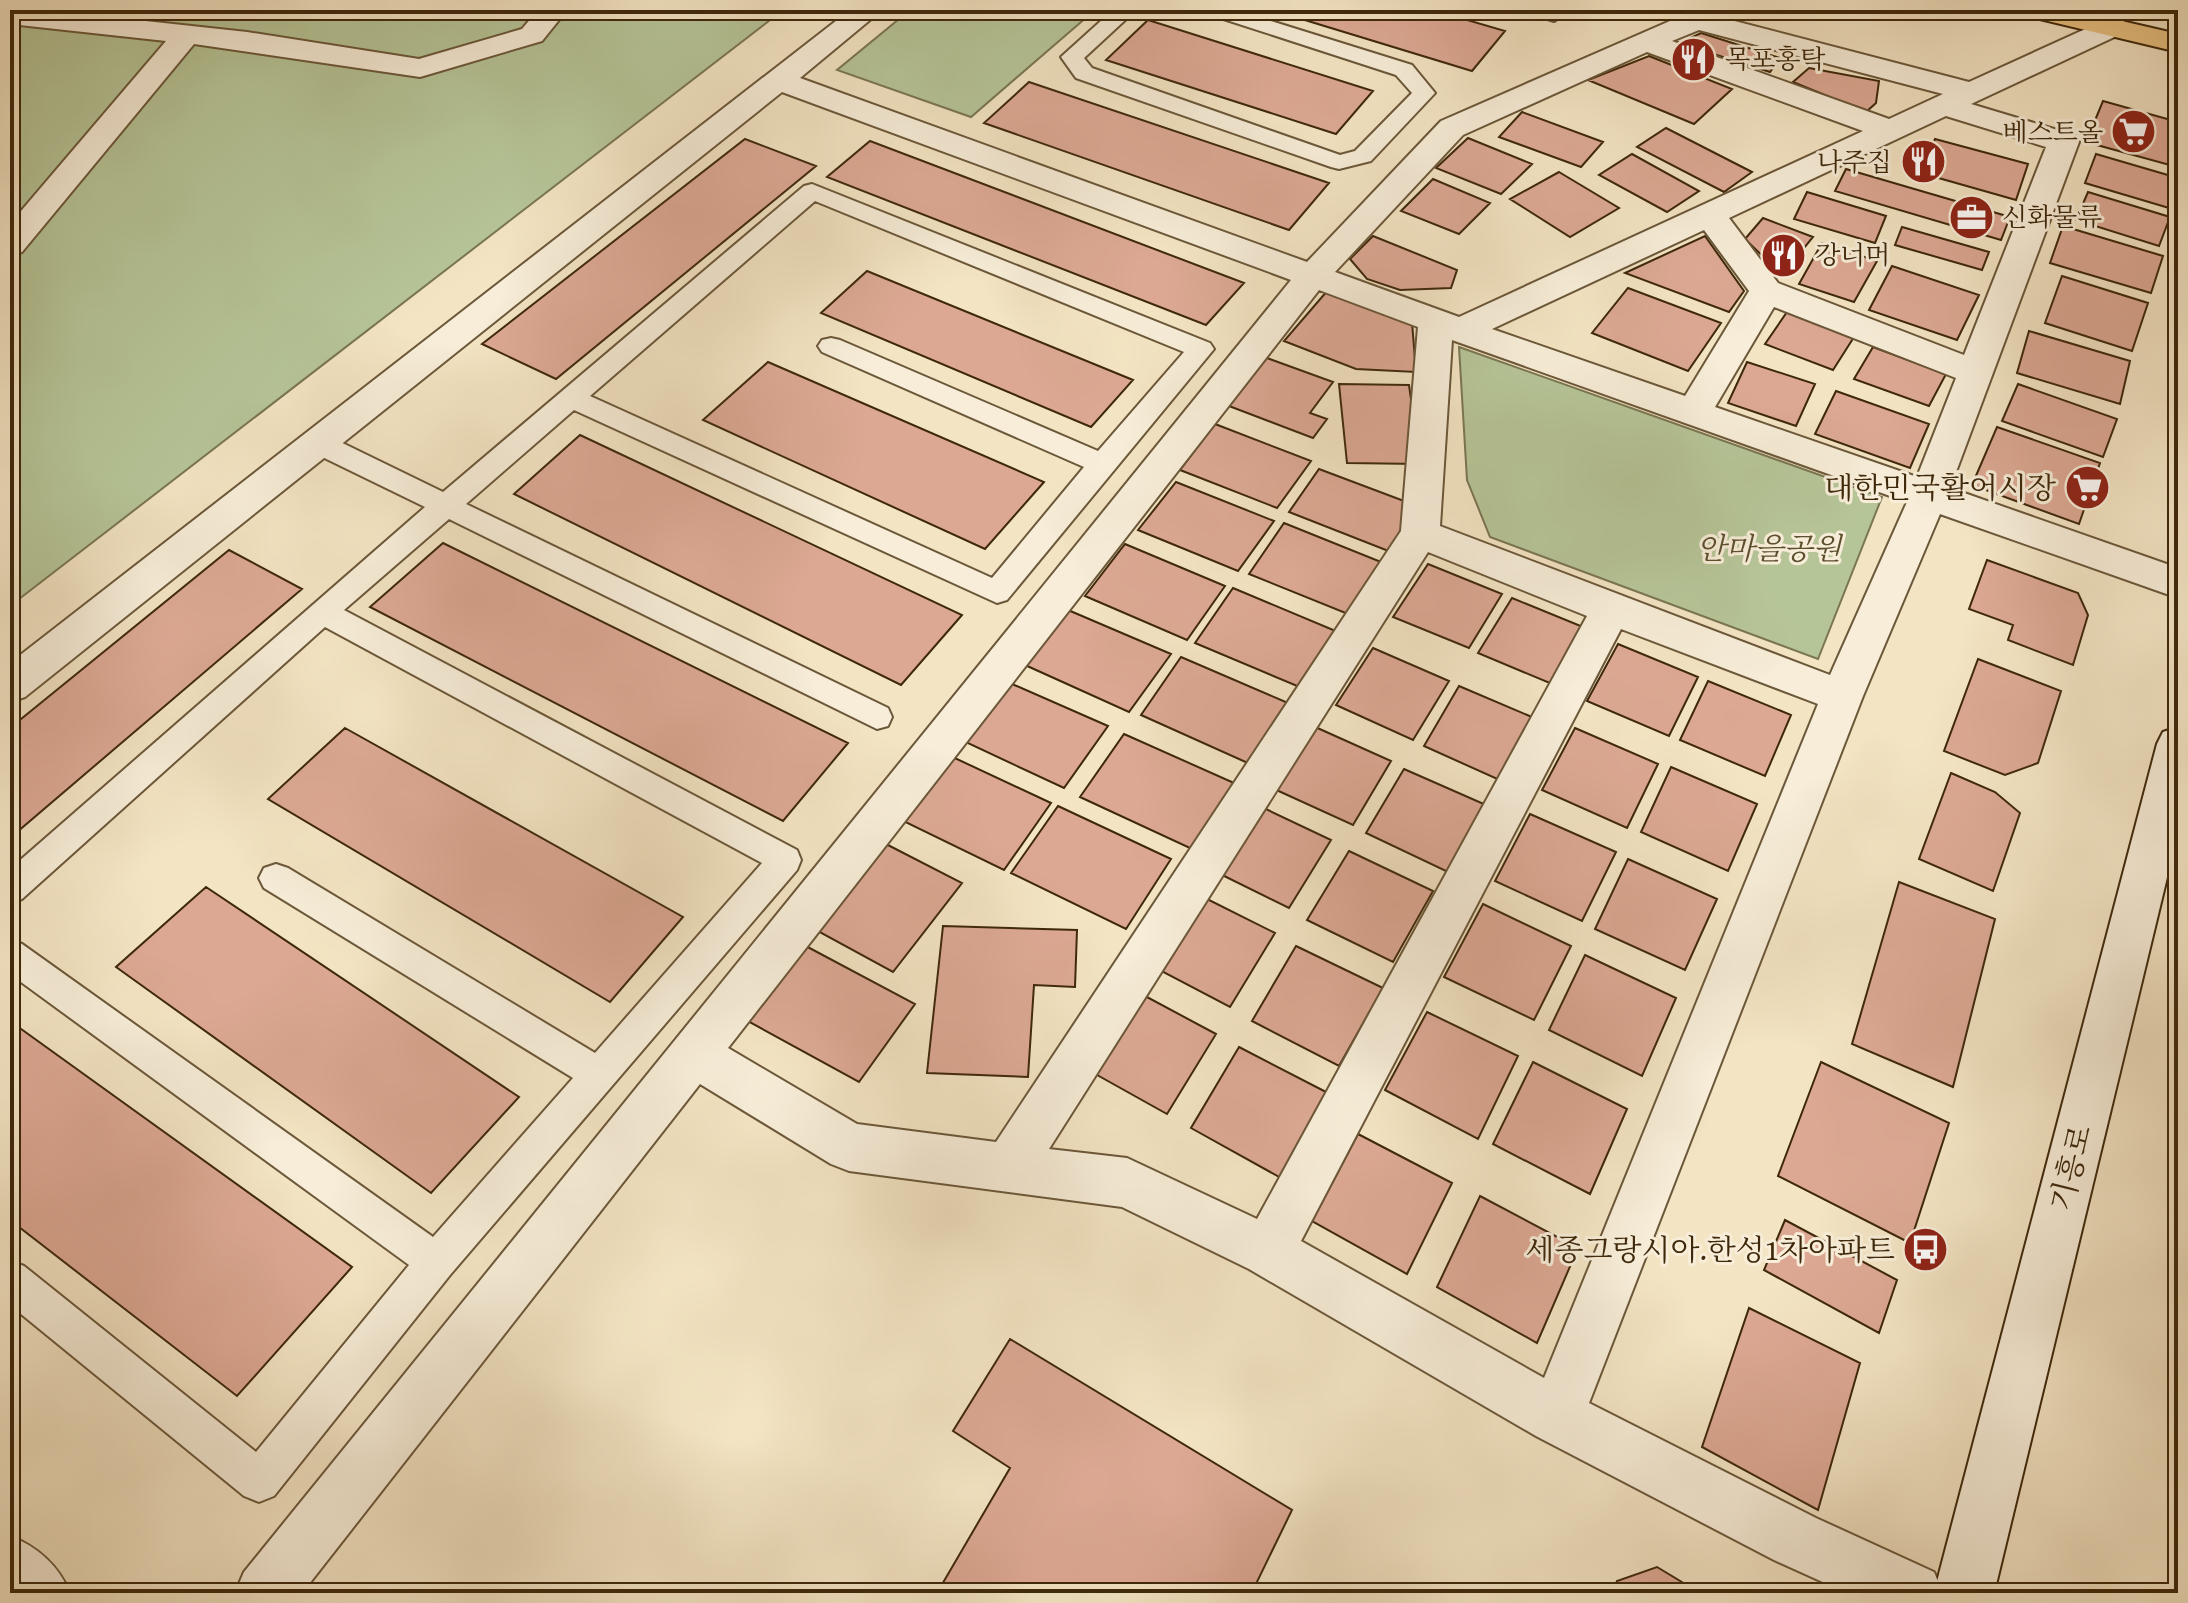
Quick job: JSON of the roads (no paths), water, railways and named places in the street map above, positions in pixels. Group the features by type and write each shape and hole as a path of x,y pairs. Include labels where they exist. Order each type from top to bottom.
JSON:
{"main road":[{"path":"2037,10 2178,43"}],"street":[{"path":"10,15 187,34 420,68 532,35 553,10"},
{"path":"10,686 868,10"},
{"path":"265,1593 1314,274 1452,128 1696,20 1960,100 2063,142 1929,495 1842,696 1556,1416"},
{"path":"1448,325 1710,215 2113,27"},
{"path":"10,245 187,34"},
{"path":"1646,42 1892,131"},
{"path":"778,80 1448,325 2178,583"},
{"path":"1710,215 1766,291 1977,373"},
{"path":"1694,412 1766,291"},
{"path":"1009,1166 1420,533 1448,325"},
{"path":"1420,533 1842,696"},
{"path":"1268,1251 1611,609"},
{"name":"기흥로","path":"1964,1593 2178,744"},
{"path":"693,1053 849,1147 1127,1183 1268,1251 1556,1416 1795,1539 1913,1593"},
{"path":"10,1565 40,1593"}],"lane":[{"path":"1126,10 1072,57 1084,73 1339,162 1363,156 1424,93 1404,70 1215,10"},
{"path":"10,889 322,612 812,191 1201,349 997,592 572,398"},
{"path":"831,346 1102,464"},
{"path":"318,443 877,717"},
{"path":"10,1280 259,1481 436,1262 785,860 322,612"},
{"path":"276,878 599,1074"},
{"path":"10,955 436,1262"}],"place":[{"name":"목포홍탁","path":"1694,59"},
{"name":"베스트올","path":"2134,132"},
{"name":"나주집","path":"1923,162"},
{"name":"신화물류","path":"1971,217"},
{"name":"강너머","path":"1784,255"},
{"name":"대한민국활어시장","path":"2087,488"},
{"name":"세종그랑시아.한성1차아파트","path":"1926,1250"}],"park label":[{"name":"안마을공원","path":"1769,549"}]}
